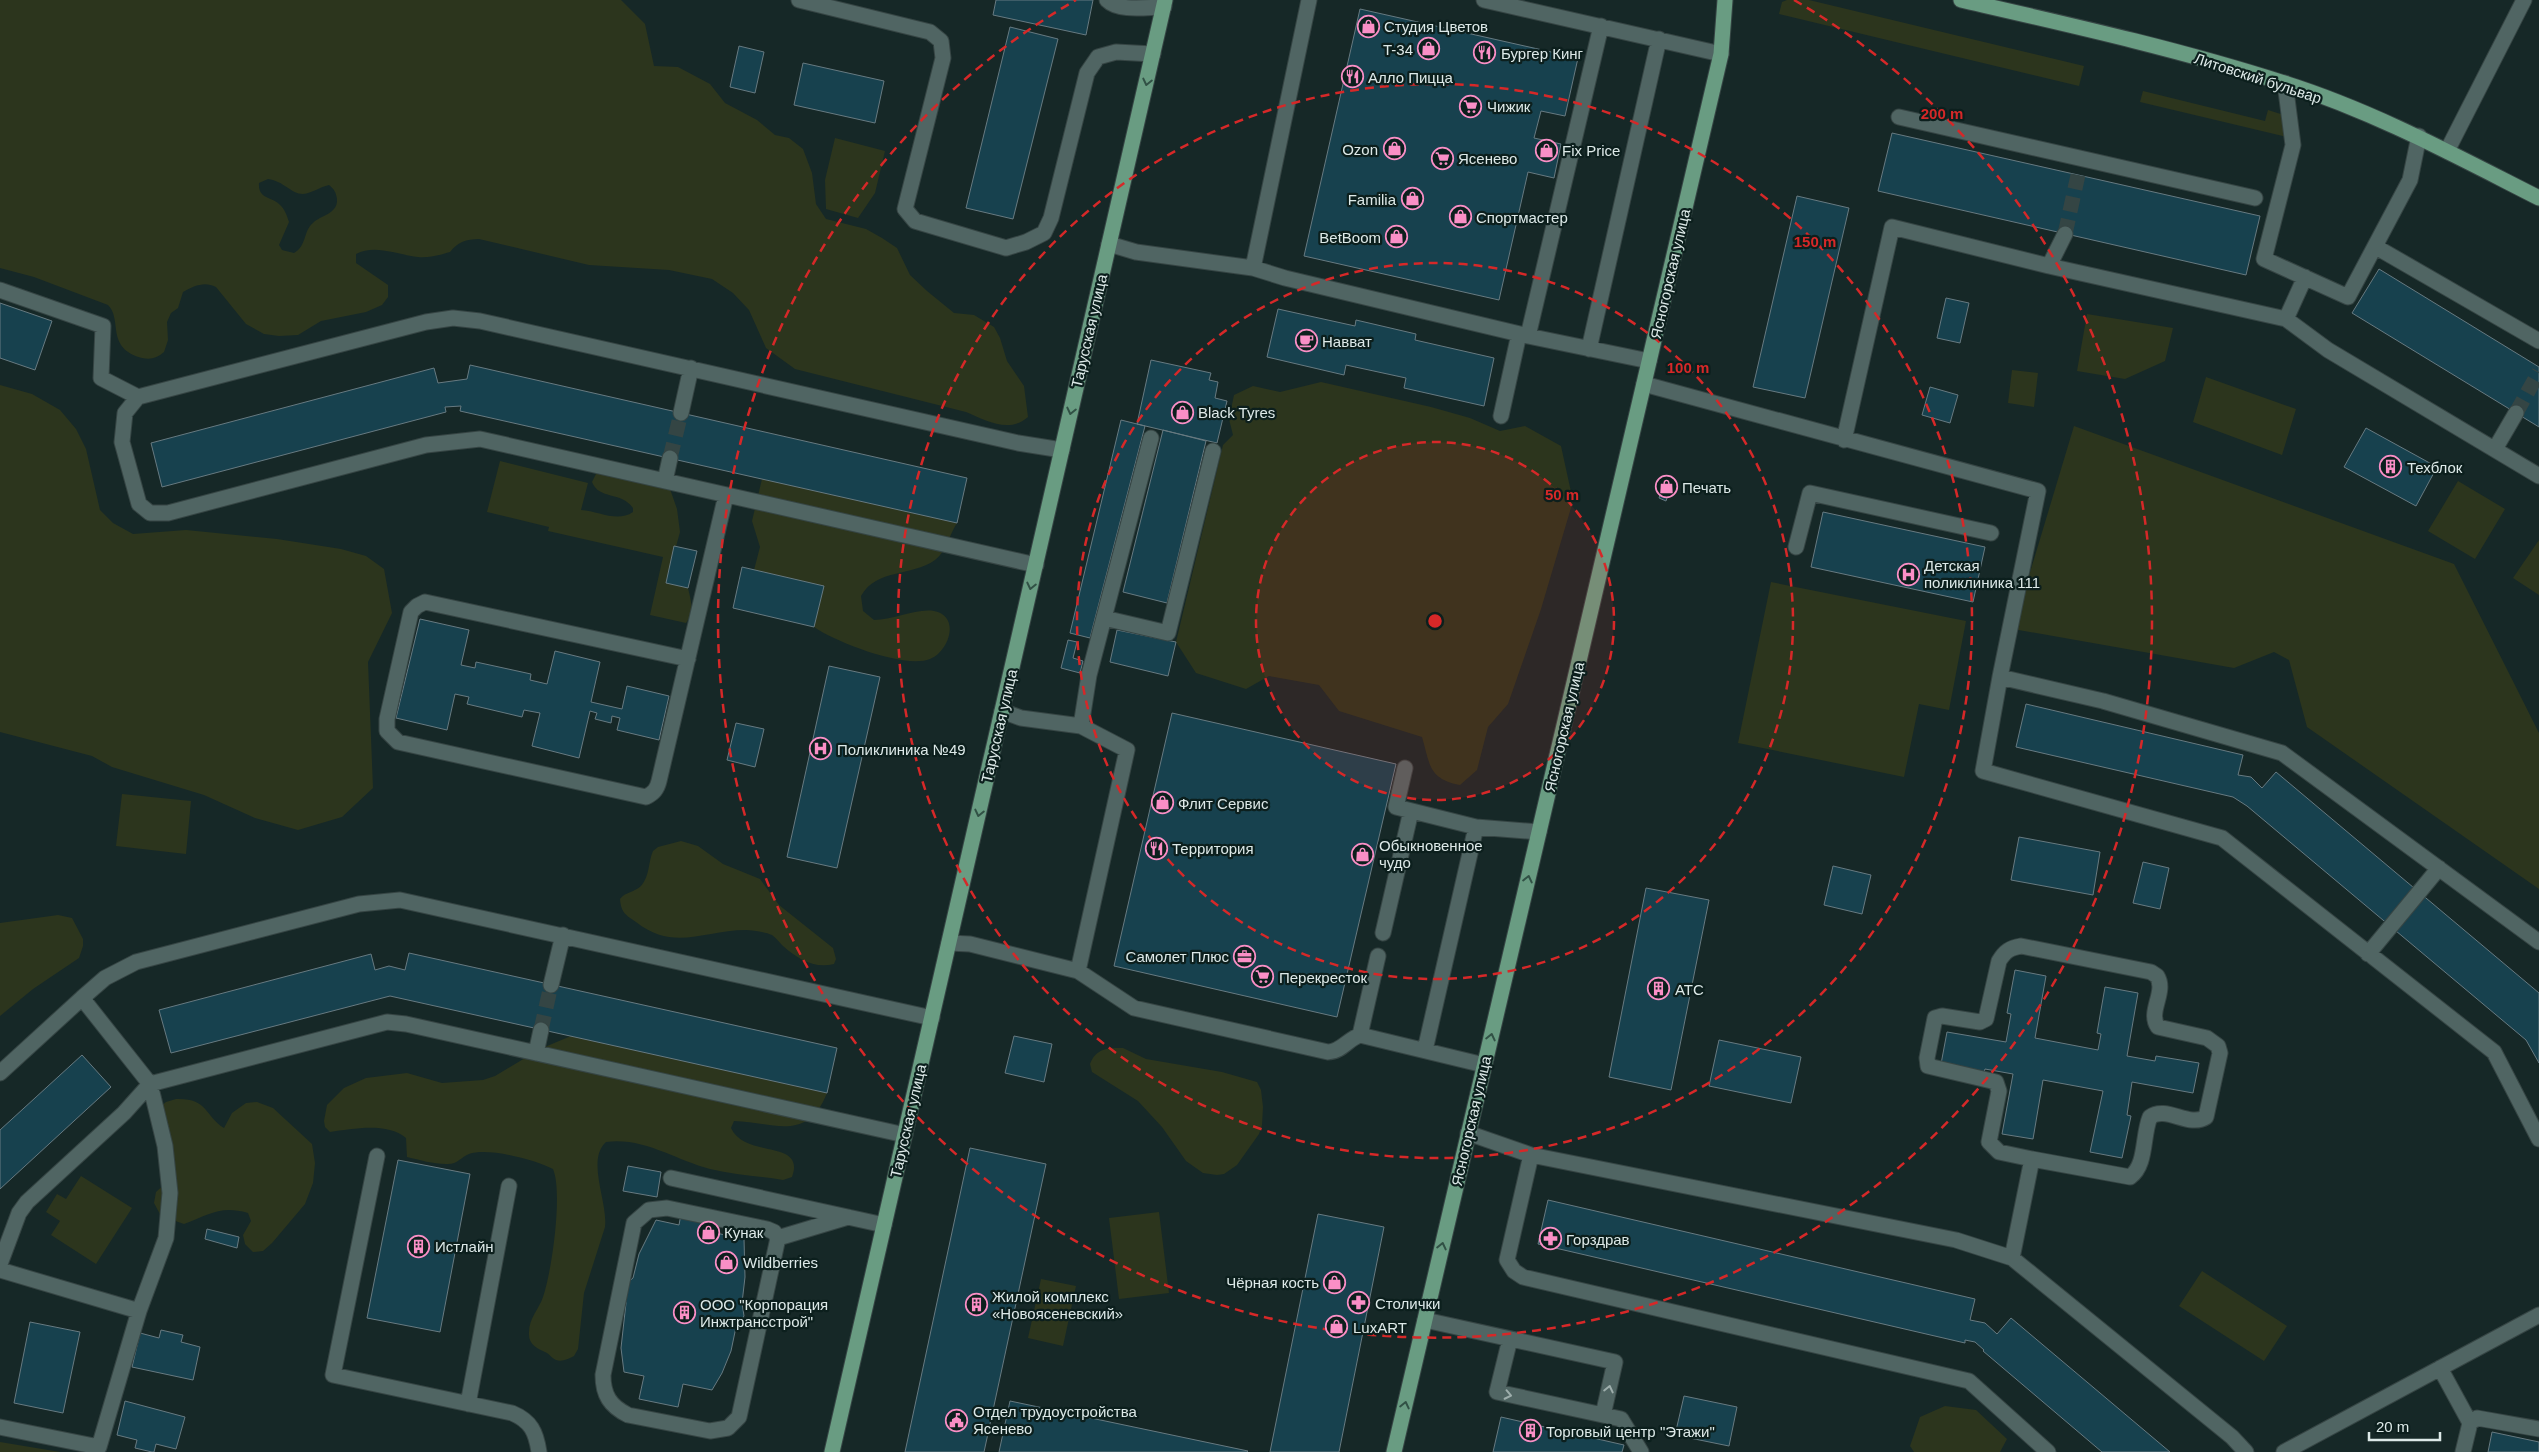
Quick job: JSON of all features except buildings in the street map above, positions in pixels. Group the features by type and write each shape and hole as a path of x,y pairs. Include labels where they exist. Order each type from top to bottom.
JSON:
{"main road":[{"name":"Ясногорская улица","path":"1394,1452 1721,54 1725,0"},
{"name":"Литовский бульвар","path":"1961,0 2120,36 2285,83 2420,136 2539,198"},
{"name":"Тарусская улица","path":"832,1452 1165,4"}],"lane":[{"path":"799,0 930,32 941,41 943,58 905,209 915,221 1006,248 1026,242 1044,233 1051,218 1087,73 1098,57 1116,52 1153,54"},
{"path":"1107,0 1111,4 1129,8 1165,4"},
{"path":"1254,268 1309,0"},
{"path":"1484,0 1721,54"},
{"path":"2447,151 2524,0"},
{"path":"1501,416 1524,335 1601,26"},
{"path":"1589,349 1659,40"},
{"path":"2285,83 2294,145 2264,259 2348,297 2410,180 2420,136"},
{"path":"1899,116 2255,198"},
{"path":"1844,440 1892,227 2049,266 2286,319 2328,350 2539,476"},
{"path":"2049,266 2065,234"},
{"path":"1109,244 1136,252 1254,268 1285,278 1524,335 1649,361"},
{"path":"2376,247 2539,341"},
{"path":"2286,319 2305,277"},
{"path":"0,290 103,326 101,378 138,397"},
{"path":"1036,565 480,439 456,440 426,445 168,513 150,513 139,504 122,442 125,413 138,397 426,322 454,318 480,321 1018,443 1062,450"},
{"path":"681,413 691,368"},
{"path":"1644,384 1844,440 2038,491 1983,770 2222,838 2494,1052 2539,1139"},
{"path":"2495,449 2516,413"},
{"path":"1081,726 1089,675 1151,438"},
{"path":"1104,618 1168,633 1213,451"},
{"path":"665,481 670,458"},
{"path":"1796,547 1810,493 1991,533"},
{"path":"688,659 425,602 411,612 387,719 387,730 398,742 646,797 657,788 688,659 726,495"},
{"path":"2000,677 2103,701 2282,753 2539,942"},
{"path":"1002,711 1021,718 1081,726 1127,750 1078,971"},
{"path":"1405,768 1396,807 1476,827 1539,832"},
{"path":"1383,933 1411,811"},
{"path":"1425,1050 1476,827"},
{"path":"2368,954 2439,868"},
{"path":"0,1073 105,978 136,962 359,904 378,901 400,900 932,1018"},
{"path":"552,985 563,935"},
{"path":"949,943 970,944 1078,971 1134,1008 1328,1052 1339,1049 1349,1040 1360,1035 1484,1065"},
{"path":"2021,946 2151,972 2157,976 2160,988 2154,1016 2158,1027 2207,1038 2214,1041 2218,1046 2220,1054 2206,1117 2195,1121 2162,1114 2155,1114 2150,1117 2140,1164 2137,1172 2130,1177 2032,1159 1999,1152 1990,1142 1998,1091 1996,1082 1928,1066 1927,1058 1935,1018 1942,1016 1980,1022 1986,1019 1999,961 2004,953 2012,948 2021,946"},
{"path":"1360,1035 1378,956"},
{"path":"0,1427 99,1450 139,1311 166,1238 170,1193 165,1146 150,1084 82,998"},
{"path":"0,1264 19,1213 28,1202 124,1113 150,1084 387,1022 406,1024 905,1135"},
{"path":"536,1053 541,1030"},
{"path":"1468,1133 1531,1155 1956,1240 2012,1258 2232,1437 2246,1452"},
{"path":"1531,1155 1507,1260 1514,1271 1522,1277 1969,1381 2048,1452"},
{"path":"377,1156 333,1375 512,1413 524,1418 536,1434 539,1452"},
{"path":"2012,1258 2032,1159"},
{"path":"671,1178 884,1225"},
{"path":"468,1404 509,1186"},
{"path":"667,1208 767,1229 774,1232 778,1238 739,1417 728,1428 710,1431 628,1415 615,1408 608,1400 603,1387 603,1375 634,1223 649,1210 667,1208"},
{"path":"778,1238 848,1217"},
{"path":"0,1270 139,1311"},
{"path":"2284,1452 2539,1315"},
{"path":"1425,1320 1615,1362 1603,1415"},
{"path":"1510,1339 1497,1392 1620,1419 1641,1452"},
{"path":"2440,1368 2470,1423 2463,1452"},
{"path":"2470,1423 2481,1417 2539,1429"}],"green space":[{"path":"0,0 621,0 645,24 654,66 678,67 710,84 725,103 757,120 775,135 789,138 803,149 812,173 816,204 826,219 866,229 882,238 897,248 910,275 954,313 974,315 994,327 1000,338 1007,361 1024,386 1028,417 1013,425 997,424 966,412 795,369 766,348 749,310 733,293 712,279 669,270 589,265 479,239 463,242 450,252 430,257 418,257 379,250 363,251 356,254 356,263 388,285 388,297 382,305 366,312 321,321 298,335 279,336 264,334 246,324 216,287 207,284 195,286 183,292 178,308 171,313 167,322 168,340 164,352 151,359 142,358 123,348 119,341 112,311 108,305 34,277 0,268","holes":["268,179 274,180 295,192 303,194 329,185 336,194 337,204 335,208 310,226 303,243 294,253 282,250 279,245 289,222 284,210 276,201 265,197 260,192 259,183"]},
{"path":"1787,0 1809,0 2084,66 2079,86 1779,14 1782,2"},
{"path":"2143,91 2265,121 2268,110 2287,116 2287,137 2140,102"},
{"path":"835,138 885,151 875,193 858,218 826,209 825,180"},
{"path":"2087,314 2173,328 2165,361 2125,379 2077,371"},
{"path":"2012,370 2038,373 2034,407 2008,403"},
{"path":"2206,377 2296,409 2282,455 2193,422"},
{"path":"1321,382 1431,407 1470,418 1500,431 1525,426 1561,446 1573,501 1541,609 1508,704 1488,727 1477,770 1460,785 1442,779 1432,769 1422,737 1339,711 1319,685 1269,676 1246,689 1196,673 1176,642 1223,445 1233,435 1229,419 1234,395 1253,386 1280,392"},
{"path":"0,385 32,394 60,410 76,429 86,449 100,510 113,523 133,534 186,530 277,539 341,549 366,556 384,569 392,613 368,662 373,788 342,817 298,830 255,818 204,795 112,767 92,756 0,732"},
{"path":"2074,426 2454,564 2539,733 2539,889 2307,727 2289,660 2274,652 2234,668 2013,629"},
{"path":"500,461 588,483 581,510 608,516 627,515 633,512 633,508 623,499 605,494 595,488 592,482 596,474 602,472 670,489 677,509 680,532 666,583 688,588 691,615 686,623 650,615 663,557 548,531 549,527 487,512"},
{"path":"762,479 957,523 945,548 935,560 916,569 876,581 861,596 863,611 874,620 927,611 942,614 950,627 947,642 937,655 930,659 918,661 904,660 870,652 838,640 814,627 824,586 754,570 760,547 752,521"},
{"path":"2458,481 2505,509 2475,559 2428,531"},
{"path":"2539,540 2539,595 2513,578"},
{"path":"1771,582 1966,621 1949,710 1919,704 1904,777 1738,743"},
{"path":"122,794 191,801 186,854 116,846"},
{"path":"681,841 698,846 723,864 760,879 779,905 833,948 836,959 834,964 813,964 800,959 772,935 763,932 749,930 731,931 676,938 650,931 627,915 623,911 620,899 639,888 644,882 653,851 658,847"},
{"path":"58,915 72,918 83,939 79,958 33,989 0,1016 0,923"},
{"path":"571,1036 827,1093 819,1109 810,1119 799,1124 775,1126 734,1121 731,1128 738,1137 748,1143 783,1153 790,1158 794,1165 792,1177 783,1180 728,1173 697,1165 646,1146 620,1141 606,1142 600,1150 598,1159 605,1227 584,1293 578,1349 574,1356 560,1361 534,1346 529,1336 532,1318 541,1301 546,1285 553,1251 557,1195 553,1169 524,1158 488,1152 469,1154 450,1164 426,1162 407,1157 406,1138 398,1133 380,1128 330,1132 325,1127 324,1121 327,1105 344,1088 366,1078 407,1073 442,1083 483,1080 495,1076 540,1049"},
{"path":"1123,1048 1146,1059 1222,1072 1257,1082 1261,1090 1263,1107 1262,1125 1259,1134 1237,1165 1224,1174 1203,1173 1186,1161 1162,1127 1138,1101 1092,1072 1090,1064 1099,1052"},
{"path":"186,1099 200,1104 224,1128 232,1113 246,1103 257,1102 273,1108 312,1144 315,1163 313,1183 305,1204 263,1251 253,1252 245,1244 243,1235 251,1221 248,1213 230,1210 215,1212 184,1224 161,1216 154,1203 156,1192 169,1180 160,1107 166,1102"},
{"path":"81,1176 132,1208 96,1264 51,1235 60,1221 46,1212 57,1194 66,1199"},
{"path":"1159,1212 1169,1293 1119,1299 1109,1218"},
{"path":"2202,1271 2287,1326 2264,1361 2179,1306"},
{"path":"1041,1279 1076,1286 1063,1346 1028,1338"},
{"path":"1945,1406 1976,1410 2007,1439 2000,1452 1914,1452 1910,1446 1920,1417"},
{"path":"0,1442 60,1452 0,1452"}],"tunnel":[{"path":"2065,234 2078,175"},
{"path":"2516,413 2539,372"},
{"path":"670,458 681,413"},
{"path":"541,1030 551,985"}],"place":[{"name":"Студия Цветов","path":"1368,26"},
{"name":"T-34","path":"1429,49"},
{"name":"Бургер Кинг","path":"1485,53"},
{"name":"Алло Пицца","path":"1352,77"},
{"name":"Чижик","path":"1471,106"},
{"name":"Ozon","path":"1394,149"},
{"name":"Fix Price","path":"1546,150"},
{"name":"Ясенево","path":"1442,158"},
{"name":"Familia","path":"1412,199"},
{"name":"Спортмастер","path":"1460,217"},
{"name":"BetBoom","path":"1397,237"},
{"name":"Навват","path":"1306,341"},
{"name":"Black Tyres","path":"1182,412"},
{"name":"Техблок","path":"2391,467"},
{"name":"Печать","path":"1666,487"},
{"name":"Детская поликлиника 111","path":"1908,574"},
{"name":"Поликлиника №49","path":"821,749"},
{"name":"Флит Сервис","path":"1162,803"},
{"name":"Территория","path":"1156,848"},
{"name":"Обыкновенное чудо","path":"1363,854"},
{"name":"Самолет Плюс","path":"1245,956"},
{"name":"Перекресток","path":"1263,977"},
{"name":"АТС","path":"1659,989"},
{"name":"Кунак","path":"708,1232"},
{"name":"Горздрав","path":"1550,1239"},
{"name":"Истлайн","path":"419,1246"},
{"name":"Wildberries","path":"727,1262"},
{"name":"Чёрная кость","path":"1335,1282"},
{"name":"Столички","path":"1359,1303"},
{"name":"Жилой комплекс «Новоясеневский»","path":"976,1305"},
{"name":"ООО \"Корпорация Инжтрансстрой\"","path":"684,1313"},
{"name":"LuxART","path":"1337,1327"},
{"name":"Отдел трудоустройства Ясенево","path":"957,1420"},
{"name":"Торговый центр \"Этажи\"","path":"1530,1431"}]}
